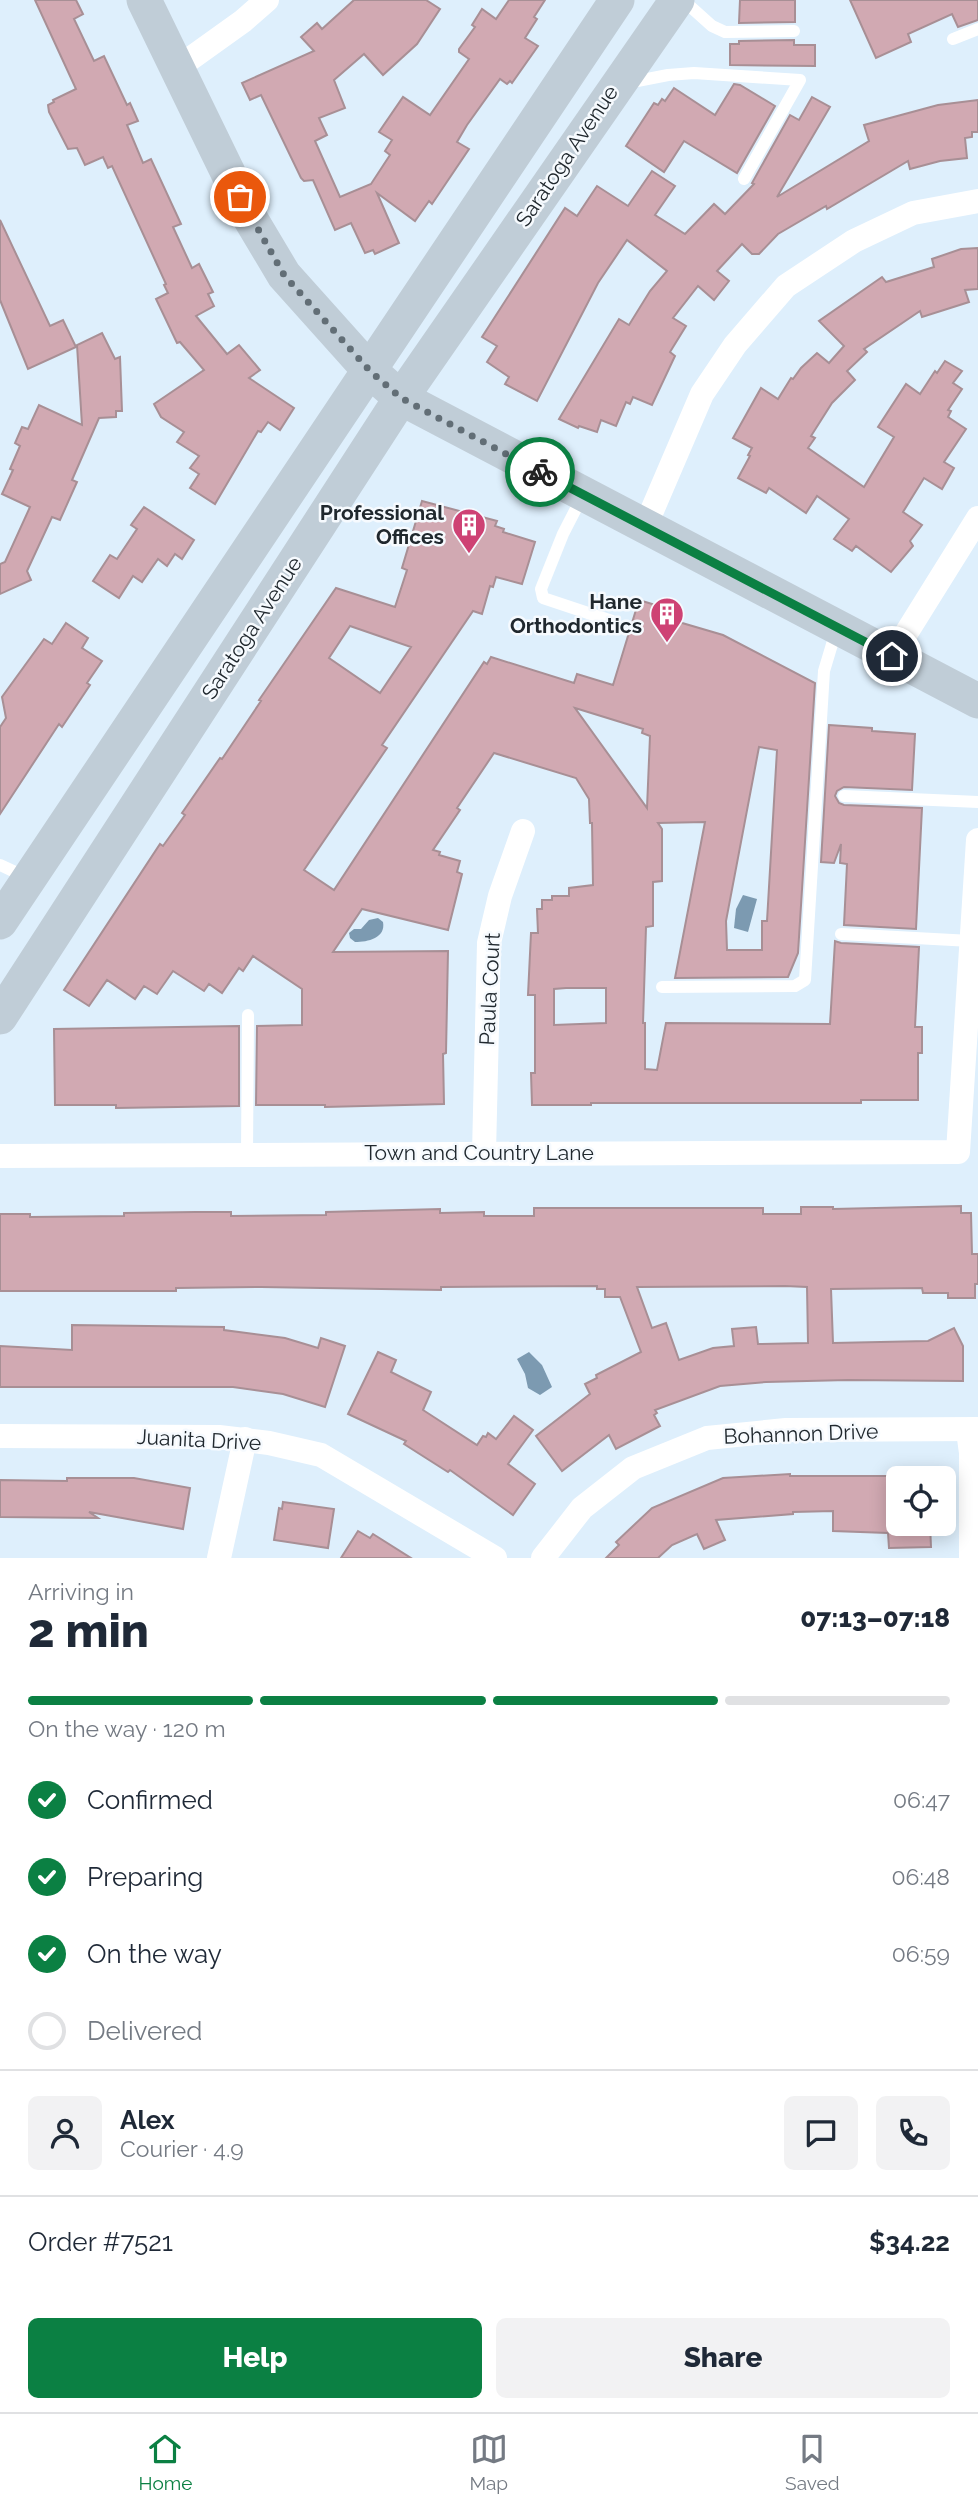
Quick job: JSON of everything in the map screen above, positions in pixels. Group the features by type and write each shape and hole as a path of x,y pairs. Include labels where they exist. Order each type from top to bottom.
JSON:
{"main road":[{"path":"144,0 250,218 284,275 370,371 401,398 978,701"},
{"name":"Saratoga Avenue","path":"0,922 14,872 370,371 617,0"},
{"name":"Saratoga Avenue","path":"0,1017 401,398 677,0"}],"street":[{"path":"176,69 243,21 267,0"},
{"path":"645,527 702,394 736,345 786,286 854,241 913,213 978,201"},
{"path":"892,656 978,518"},
{"name":"Paula Court","path":"484,1153 489,943 500,896 523,831"},
{"path":"971,940 978,840"},
{"name":"Town and Country Lane","path":"0,1156 958,1152 971,940"},
{"name":"Bohannon Drive","path":"542,1558 582,1508 633,1468 707,1438 786,1430 973,1430"},
{"path":"971,1558 973,1430"},
{"name":"Juanita Drive","path":"0,1436 219,1437 245,1439 321,1455 495,1558"},
{"path":"219,1558 245,1439"}],"lane":[{"path":"683,0 712,26 725,32 794,31"},
{"path":"953,39 978,29"},
{"path":"616,85 694,73 800,80 744,180"},
{"path":"583,495 563,534 541,589 543,598 612,621"},
{"path":"662,987 795,986 805,980 824,671 838,628"},
{"path":"844,796 978,802"},
{"path":"841,934 971,940"},
{"path":"247,1155 248,1015"}],"water":[{"path":"743,895 757,899 748,932 734,928 736,909"},
{"path":"378,918 383,922 379,935 360,942 350,938 349,933 354,929 361,929 369,920"},
{"path":"529,1352 542,1365 552,1387 540,1395 528,1388 525,1374 517,1359"}],"building":[{"path":"35,0 76,0 83,14 74,19 94,61 104,56 127,105 130,103 138,121 127,125 143,163 151,159 181,224 173,227 192,268 199,264 213,292 208,294 214,306 196,316 227,354 239,345 260,370 249,378 294,408 280,430 268,422 261,432 258,431 215,504 190,488 199,474 190,468 199,456 177,442 184,432 161,417 154,404 204,370 180,342 177,343 156,299 168,293 164,285 166,284 112,166 108,168 103,157 85,165 77,148 68,149 49,112 48,105 54,102 53,100 76,89"},
{"path":"354,0 426,0 440,9 417,44 383,75 364,54 334,80 345,108 319,118 327,135 315,141 340,197 371,184 390,155 385,151 392,140 379,132 403,97 430,115 469,59 459,52 459,49 475,27 472,25 482,9 496,19 509,0 545,0 525,38 538,46 512,83 510,81 507,84 500,79 467,125 457,142 469,149 432,204 429,201 415,221 377,193 399,243 375,254 373,250 365,253 351,223 335,230 313,180 304,181 301,178 261,95 250,100 242,83 314,51 301,37 317,23 322,29"},
{"path":"740,0 795,0 795,22 739,23"},
{"path":"850,0 978,0 978,20 958,27 952,14 908,34 911,42 876,58"},
{"path":"794,40 794,45 815,45 815,66 730,65 730,44 739,44 739,41"},
{"path":"734,84 775,106 737,173 684,141 664,172 626,146 654,103 658,105 662,99 665,101 674,88 715,115"},
{"path":"812,97 830,107 777,197 869,141 864,125 938,105 978,100 978,132 972,132 972,137 965,138 967,158 940,161 910,169 908,161 827,209 826,206 778,234 759,254 752,254 742,244 717,271 729,281 714,300 698,286 673,318 686,326 670,352 675,356 652,405 633,397 630,404 626,402 616,426 601,420 597,432 579,426 578,428 559,419 619,319 629,325 650,291 667,271 627,240 598,283 537,401 505,384 509,377 487,362 497,346 482,337 565,208 577,216 597,186 628,206 652,171 675,186 655,215 685,234 714,204 725,214 754,184 752,183 790,115 799,120"},
{"path":"0,220 50,326 63,320 76,347 28,369 0,300"},
{"path":"978,248 978,289 965,290 969,302 922,317 920,311 864,349 867,352 847,371 855,380 832,403 811,436 815,438 808,448 864,487 894,437 878,427 906,384 920,394 945,361 962,371 953,383 962,389 948,410 951,411 948,417 966,429 944,462 954,468 942,489 924,478 903,512 922,525 910,541 913,546 891,572 856,546 852,551 834,539 849,519 817,496 806,513 769,488 766,493 738,478 752,448 733,438 761,388 778,399 791,378 793,379 817,353 829,363 844,346 819,321 882,277 886,282 934,267 932,259 961,249"},
{"path":"102,333 115,359 120,357 122,411 116,411 116,417 99,418 72,480 77,482 60,520 52,517 27,571 31,580 0,594 0,564 5,562 30,507 2,494 20,446 15,443 22,427 28,429 39,405 82,425 77,345"},
{"path":"422,501 497,521 495,526 504,529 503,532 535,542 522,584 496,577 493,587 490,586 482,614 473,611 382,745 387,748 304,870 334,890 484,662 487,664 491,657 574,683 577,674 613,685 639,600 675,611 672,620 723,635 815,683 798,953 788,977 675,978 705,822 658,823 662,829 662,881 653,882 653,926 646,927 643,1023 645,1069 657,1070 666,1023 830,1024 835,941 919,947 915,1027 922,1027 922,1053 918,1053 918,1100 861,1100 861,1103 532,1105 531,1073 535,1073 535,995 528,995 531,933 538,933 537,909 542,909 542,900 552,900 552,896 569,896 569,888 593,885 592,823 589,799 576,778 494,753 433,850 440,852 439,855 460,861 457,872 462,874 448,930 362,909 333,952 448,951 446,1053 443,1054 444,1104 325,1107 256,1105 257,1026 302,1025 302,989 253,956 243,971 239,968 222,993 209,984 204,991 173,971 157,994 144,986 135,999 107,980 89,1006 64,990 160,844 163,846 185,815 182,813 220,758 222,759 336,588 395,607 407,570 402,568","holes":["350,626 411,647 380,693 329,658","575,708 643,729 642,733 650,736 647,808","759,747 777,750 767,921 762,921 762,950 727,950 726,921","606,988 606,1023 554,1025 554,989"]},
{"path":"144,507 194,540 182,559 175,554 167,566 158,559 142,582 133,576 119,598 93,581 110,555 117,559 137,529 131,525"},
{"path":"66,623 88,638 82,648 102,661 87,683 90,685 62,727 59,724 0,814 0,727 6,718 2,697 44,639 52,644"},
{"path":"829,725 915,734 912,790 844,787 837,791 835,796 839,803 844,805 922,808 916,929 844,925 847,864 840,863 841,844 834,863 821,862"},
{"path":"239,1026 239,1106 116,1108 116,1105 55,1105 54,1029"},
{"path":"961,1206 961,1213 971,1213 972,1254 978,1254 975,1298 948,1298 948,1293 923,1293 922,1288 831,1289 833,1343 928,1341 954,1328 963,1346 963,1381 848,1380 720,1386 655,1410 657,1413 654,1415 660,1426 616,1449 609,1435 562,1471 536,1436 590,1394 585,1384 597,1378 596,1375 641,1352 620,1297 605,1297 605,1289 597,1289 597,1286 441,1287 441,1290 261,1287 176,1288 176,1291 0,1291 0,1214 30,1214 30,1217 195,1212 231,1212 231,1216 326,1215 326,1212 440,1209 440,1213 484,1212 484,1216 534,1216 534,1208 763,1208 763,1214 801,1214 801,1207 833,1209","holes":["637,1287 807,1287 808,1343 758,1344 756,1327 732,1329 734,1346 713,1348 679,1360 666,1323 652,1328"]},
{"path":"72,1325 224,1327 224,1330 285,1338 318,1348 321,1338 345,1346 325,1407 283,1394 233,1387 0,1387 0,1346 72,1350"},
{"path":"378,1352 396,1360 391,1372 431,1392 423,1410 477,1445 488,1433 496,1439 514,1416 533,1430 508,1464 535,1484 513,1515 450,1470 448,1472 404,1444 406,1441 348,1414"},
{"path":"790,1474 886,1476 886,1533 833,1531 833,1511 793,1512 716,1520 725,1540 704,1549 697,1534 672,1545 658,1558 606,1558 619,1545 616,1542 652,1508 723,1478"},
{"path":"67,1478 134,1478 190,1488 183,1529 89,1512 98,1518 0,1517 0,1480 67,1481"},
{"path":"283,1502 334,1509 328,1548 274,1540 279,1508 282,1509"},
{"path":"358,1531 370,1538 373,1534 411,1558 341,1558"},
{"path":"888,1536 931,1536 931,1547 889,1548"}],"way so far":[{"path":"240,197 284,275 370,371 401,398 540,472"}],"place":[{"name":"Professional Offices","path":"469,555"},
{"name":"Hane Orthodontics","path":"667,644"}],"route":[{"path":"540,472 892,656"}]}
